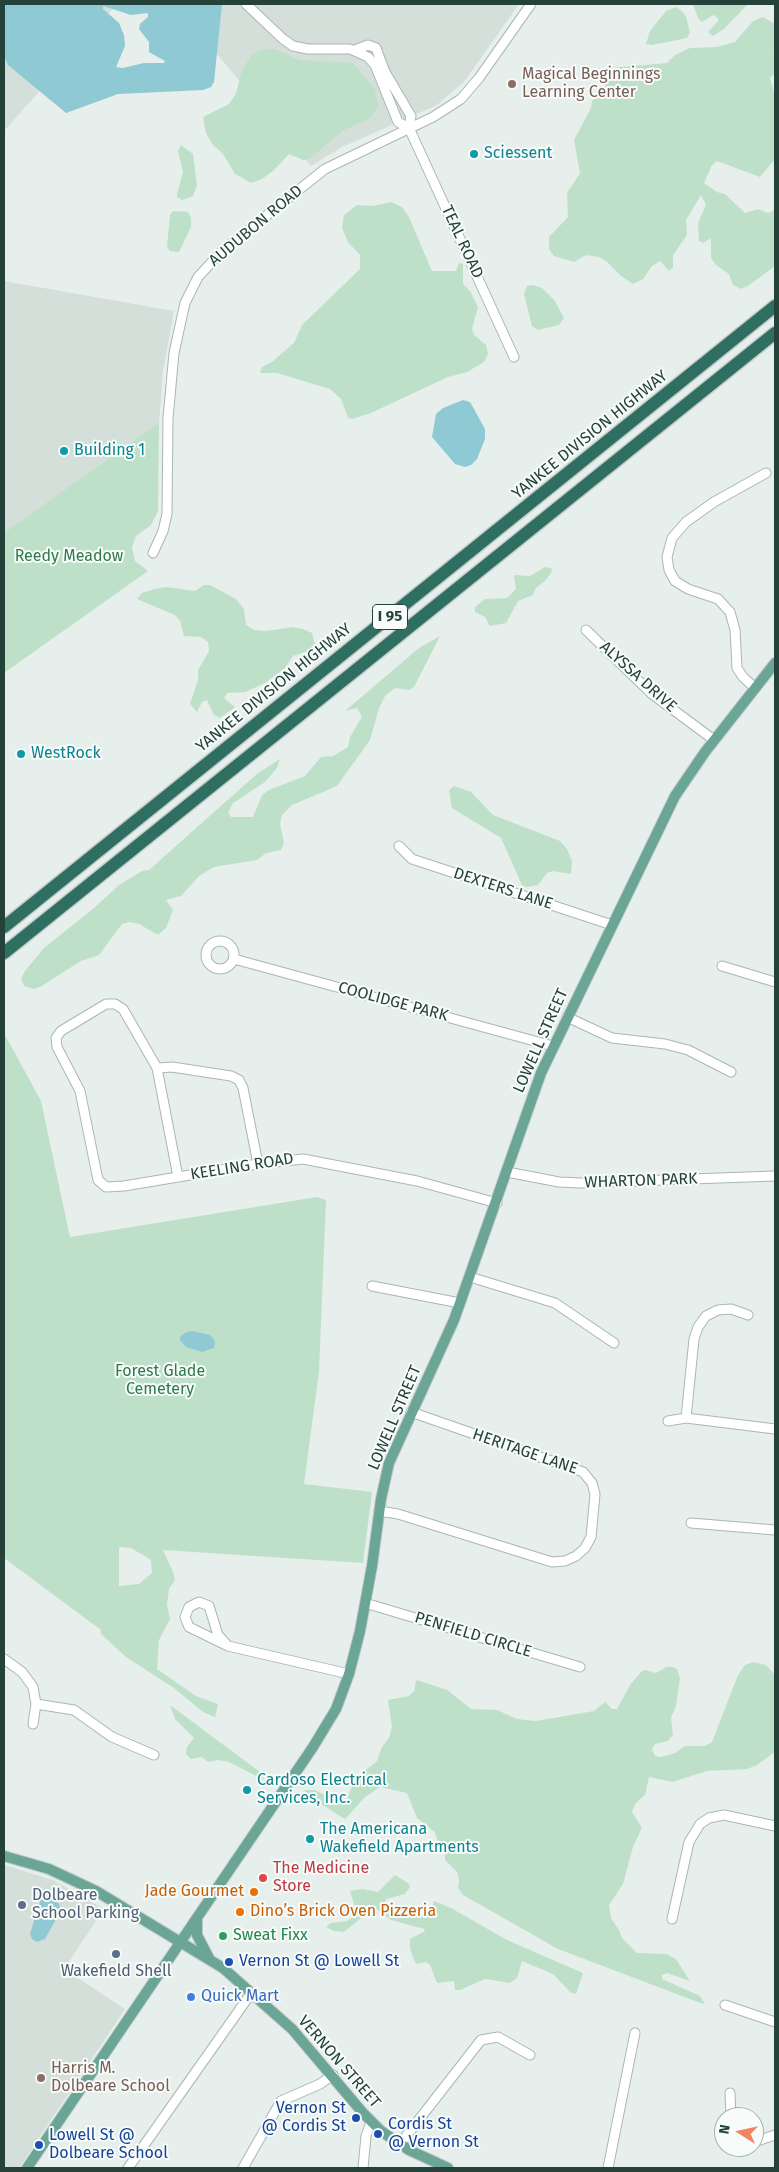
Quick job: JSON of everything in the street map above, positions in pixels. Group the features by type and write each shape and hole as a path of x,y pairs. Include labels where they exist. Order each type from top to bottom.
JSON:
{"highway":[{"name":"YANKEE DIVISION HIGHWAY","path":"4,927 775,306"},
{"name":"I 95","path":"4,953 775,333"}],"main road":[{"name":"LOWELL STREET","path":"27,2168 322,1733 336,1709 349,1674 365,1603 379,1511 389,1463 411,1412 448,1336 538,1081 553,1046 672,802 714,740 775,663"},
{"name":"VERNON STREET","path":"4,1856 35,1864 75,1880 109,1898 180,1943 210,1959 252,1992 292,2029 371,2122 400,2144 448,2168"},
{"path":"198,1916 198,1934 210,1959"}],"street":[{"path":"246,4 293,46 308,49 355,50 368,45 376,48 385,72 411,116 409,128 398,122 376,65 366,55 355,50"},
{"name":"AUDUBON ROAD","path":"153,553 163,531 167,514 168,418 173,360 182,312 193,285 204,270 222,252 325,169 444,111 461,99 531,4"},
{"name":"TEAL ROAD","path":"409,128 514,357"},
{"path":"756,688 743,677 737,668 735,630 730,612 718,599 684,588 675,580 669,570 667,557 672,538 686,522 714,502 766,473"},
{"name":"ALYSSA DRIVE","path":"586,630 652,694 714,740"},
{"name":"DEXTERS LANE","path":"399,846 412,859 612,925"},
{"name":"COOLIDGE PARK","path":"234,959 553,1046"},
{"path":"722,966 775,982"},
{"name":"KEELING ROAD","path":"156,1068 123,1009 115,1004 106,1004 61,1031 56,1038 57,1047 80,1091 98,1178 103,1186 112,1188 258,1164 305,1159 417,1181 496,1203"},
{"path":"567,1017 618,1040 664,1044 688,1050 731,1072"},
{"path":"178,1177 156,1068 172,1067 231,1076 239,1080 243,1088 258,1164"},
{"name":"WHARTON PARK","path":"507,1172 551,1181 581,1184 775,1176"},
{"path":"470,1277 555,1304 614,1343"},
{"path":"372,1286 460,1303"},
{"path":"686,1418 694,1339 698,1327 706,1316 718,1310 731,1309 748,1315"},
{"name":"HERITAGE LANE","path":"379,1511 398,1514 552,1562 564,1561 576,1556 585,1548 590,1537 595,1494 592,1483 583,1472 411,1412"},
{"path":"668,1422 686,1418 775,1429"},
{"path":"690,1523 775,1530"},
{"path":"228,1646 218,1635 213,1612 209,1606 199,1602 189,1607 185,1617 189,1627 228,1646 349,1674"},
{"name":"PENFIELD CIRCLE","path":"365,1603 580,1667"},
{"path":"5,1662 27,1677 35,1692 36,1704 33,1724"},
{"path":"36,1704 74,1710 112,1736 154,1755"},
{"path":"672,1919 689,1842 700,1824 709,1818 724,1815 775,1826"},
{"path":"128,2168 252,1992"},
{"path":"725,2005 775,2022"},
{"path":"608,2168 635,2033"},
{"path":"400,2144 481,2040 491,2036 501,2038 530,2055"},
{"path":"243,2168 280,2102 285,2098 323,2083 333,2076"},
{"path":"730,2093 731,2107"},
{"path":"363,2168 366,2136 371,2122"}],"shaded area":[{"path":"4,4 117,4 4,131"},
{"path":"175,4 519,4 464,82 437,105 342,147 311,166"},
{"path":"4,281 174,311 163,371 159,423 137,467 4,540"},
{"name":"Harris M. Dolbeare School","path":"4,1865 53,1880 104,1909 64,1969 125,2009 19,2168 4,2168"}],"green space":[{"path":"693,4 748,4 724,29 713,36 708,32 718,21 718,18 713,15 702,22 698,18"},
{"path":"676,7 686,17 690,32 687,38 652,45 646,44 650,31 666,11"},
{"path":"763,17 775,24 775,46 773,51 775,54 775,77 773,75 770,78 775,96 775,159 760,177 717,161 712,165 704,183 717,192 725,194 745,213 758,209 768,213 775,210 775,266 748,286 741,289 733,285 729,274 716,265 711,258 711,238 703,243 699,241 698,223 706,205 701,195 686,220 687,235 673,255 673,268 669,271 660,261 652,266 643,279 633,284 599,257 586,255 574,262 554,256 549,249 549,237 568,217 567,193 580,173 574,140 591,108 592,101 604,89 606,80 599,69 667,63 675,55 690,48 717,47 735,42 753,21"},
{"path":"275,49 300,60 353,63 375,89 378,107 369,119 344,130 309,159 303,160 289,154 274,170 262,179 251,183 235,174 223,154 213,145 206,133 203,117 229,104 236,94 242,70 251,56 260,50"},
{"path":"181,145 193,154 197,186 193,196 182,200 177,197 183,172 178,151"},
{"path":"391,202 402,207 409,217 432,271 456,271 459,263 463,264 463,284 470,291 478,307 472,329 474,335 486,345 488,354 484,362 467,372 448,377 371,413 352,419 348,418 341,399 330,389 277,373 260,373 262,367 273,361 294,343 302,325 360,269 360,255 348,242 342,228 344,215 357,205 373,206"},
{"path":"173,211 188,212 191,218 191,227 179,252 170,251 167,247 170,215"},
{"path":"533,285 542,288 555,301 564,318 559,325 538,330 532,326 524,294 527,286"},
{"name":"Reedy Meadow","path":"159,423 158,511 151,525 136,536 132,548 135,561 148,571 4,673 4,533"},
{"path":"545,567 551,568 552,571 546,580 536,588 533,595 518,601 506,623 490,626 485,617 475,612 475,607 485,599 507,598 516,589 515,575 530,576"},
{"path":"204,585 210,585 236,599 244,609 246,625 254,630 266,631 293,627 303,629 312,633 315,644 308,651 293,656 285,668 265,683 245,692 227,693 224,698 235,707 220,718 214,715 207,700 202,702 197,712 190,704 198,680 198,670 209,651 208,642 201,637 184,636 180,621 175,615 137,599 142,593 154,589 167,587 195,591"},
{"path":"440,636 414,687 409,690 395,688 385,696 379,708 370,740 337,786 292,805 282,815 280,824 284,843 281,850 266,853 257,860 214,867 199,876 181,896 166,900 173,910 166,928 158,935 139,924 130,922 122,924 99,955 81,961 40,987 34,989 24,986 21,979 25,971 44,948 94,908 119,885 142,871 149,870 258,773 280,759 277,768 265,782 233,803 228,813 231,817 253,817 262,795 269,790 305,776 321,757 333,756 348,747 350,737 362,717 357,708 345,711 419,648"},
{"path":"454,786 471,792 493,815 560,841 567,849 572,861 571,874 553,871 547,873 538,885 526,887 522,885 501,838 452,808 449,790"},
{"name":"Forest Glade Cemetery","path":"4,1033 41,1101 70,1237 317,1197 326,1200 319,1371 304,1484 372,1492 363,1563 163,1550 175,1580 169,1589 167,1605 170,1619 159,1640 157,1669 196,1696 218,1704 215,1717 203,1712 174,1688 126,1657 101,1634 101,1630 4,1558","holes":["119,1547 131,1548 151,1560 152,1573 139,1584 119,1586"]},
{"path":"753,1662 766,1665 775,1675 775,1752 757,1765 747,1769 707,1771 672,1782 649,1777 645,1795 635,1804 632,1812 642,1828 633,1847 623,1884 609,1905 611,1918 622,1938 637,1953 667,1954 676,1959 690,1981 667,1973 662,1975 662,1979 700,1996 704,2002 703,2004 558,1949 463,1895 458,1888 457,1872 445,1860 445,1847 437,1839 435,1832 417,1818 407,1793 380,1787 365,1797 345,1819 313,1799 304,1790 315,1790 341,1803 347,1799 355,1779 377,1761 382,1747 389,1738 392,1726 388,1700 409,1696 415,1690 417,1680 447,1690 471,1709 497,1710 517,1719 536,1721 594,1711 605,1702 612,1709 617,1709 630,1685 641,1672 645,1670 656,1673 666,1667 674,1667 677,1669 680,1678 676,1706 671,1718 673,1735 668,1741 655,1744 652,1749 655,1756 661,1757 675,1753 685,1746 705,1746 712,1742 738,1675 745,1665"},
{"path":"170,1705 260,1772 264,1780 229,1762 218,1760 208,1762 202,1757 191,1759 186,1754 187,1747 194,1738 175,1719"},
{"path":"395,1875 408,1883 410,1887 405,1894 386,1899 385,1902 391,1908 408,1917 415,1917 431,1910 434,1901 451,1908 507,1940 583,1973 576,1994 571,1993 553,1974 522,1961 517,1978 510,1983 485,1979 460,1990 455,1990 454,1981 437,1983 430,1965 426,1962 416,1964 410,1949 410,1939 425,1931 424,1929 391,1920 378,1910 367,1913 344,1932 334,1931 326,1927 331,1923 347,1921 354,1916 356,1911 350,1891 363,1889 378,1892"}],"water":[{"path":"4,4 222,4 214,82 211,87 203,90 118,94 66,113 8,65 4,56","holes":["103,6 131,15 148,13 148,17 140,24 139,29 149,42 149,52 165,61 164,63 144,63 123,68 116,67 125,46 124,35 119,23 103,9"]},
{"path":"463,400 470,402 485,429 485,439 477,459 471,465 465,467 455,464 432,437 436,414 443,408"},
{"path":"193,1331 210,1335 215,1341 214,1348 202,1352 186,1347 180,1340 180,1337 186,1332"},
{"path":"46,1894 59,1904 61,1910 45,1939 37,1942 32,1939 30,1934 42,1895"}],"place":[{"name":"Magical Beginnings Learning Center","path":"512,84"},
{"name":"Sciessent","path":"474,154"},
{"name":"Building 1","path":"64,451"},
{"name":"WestRock","path":"21,754"},
{"name":"Cardoso Electrical Services, Inc.","path":"247,1790"},
{"name":"The Americana Wakefield Apartments","path":"310,1839"},
{"name":"The Medicine Store","path":"263,1878"},
{"name":"Jade Gourmet","path":"254,1892"},
{"name":"Dolbeare School Parking","path":"22,1905"},
{"name":"Dino’s Brick Oven Pizzeria","path":"240,1912"},
{"name":"Sweat Fixx","path":"223,1936"},
{"name":"Wakefield Shell","path":"116,1954"},
{"name":"Vernon St @ Lowell St","path":"229,1962"},
{"name":"Quick Mart","path":"191,1997"},
{"name":"Harris M. Dolbeare School","path":"41,2078"},
{"name":"Vernon St @ Cordis St","path":"356,2118"},
{"name":"Cordis St @ Vernon St","path":"378,2134"},
{"name":"Lowell St @ Dolbeare School","path":"39,2145"}]}
